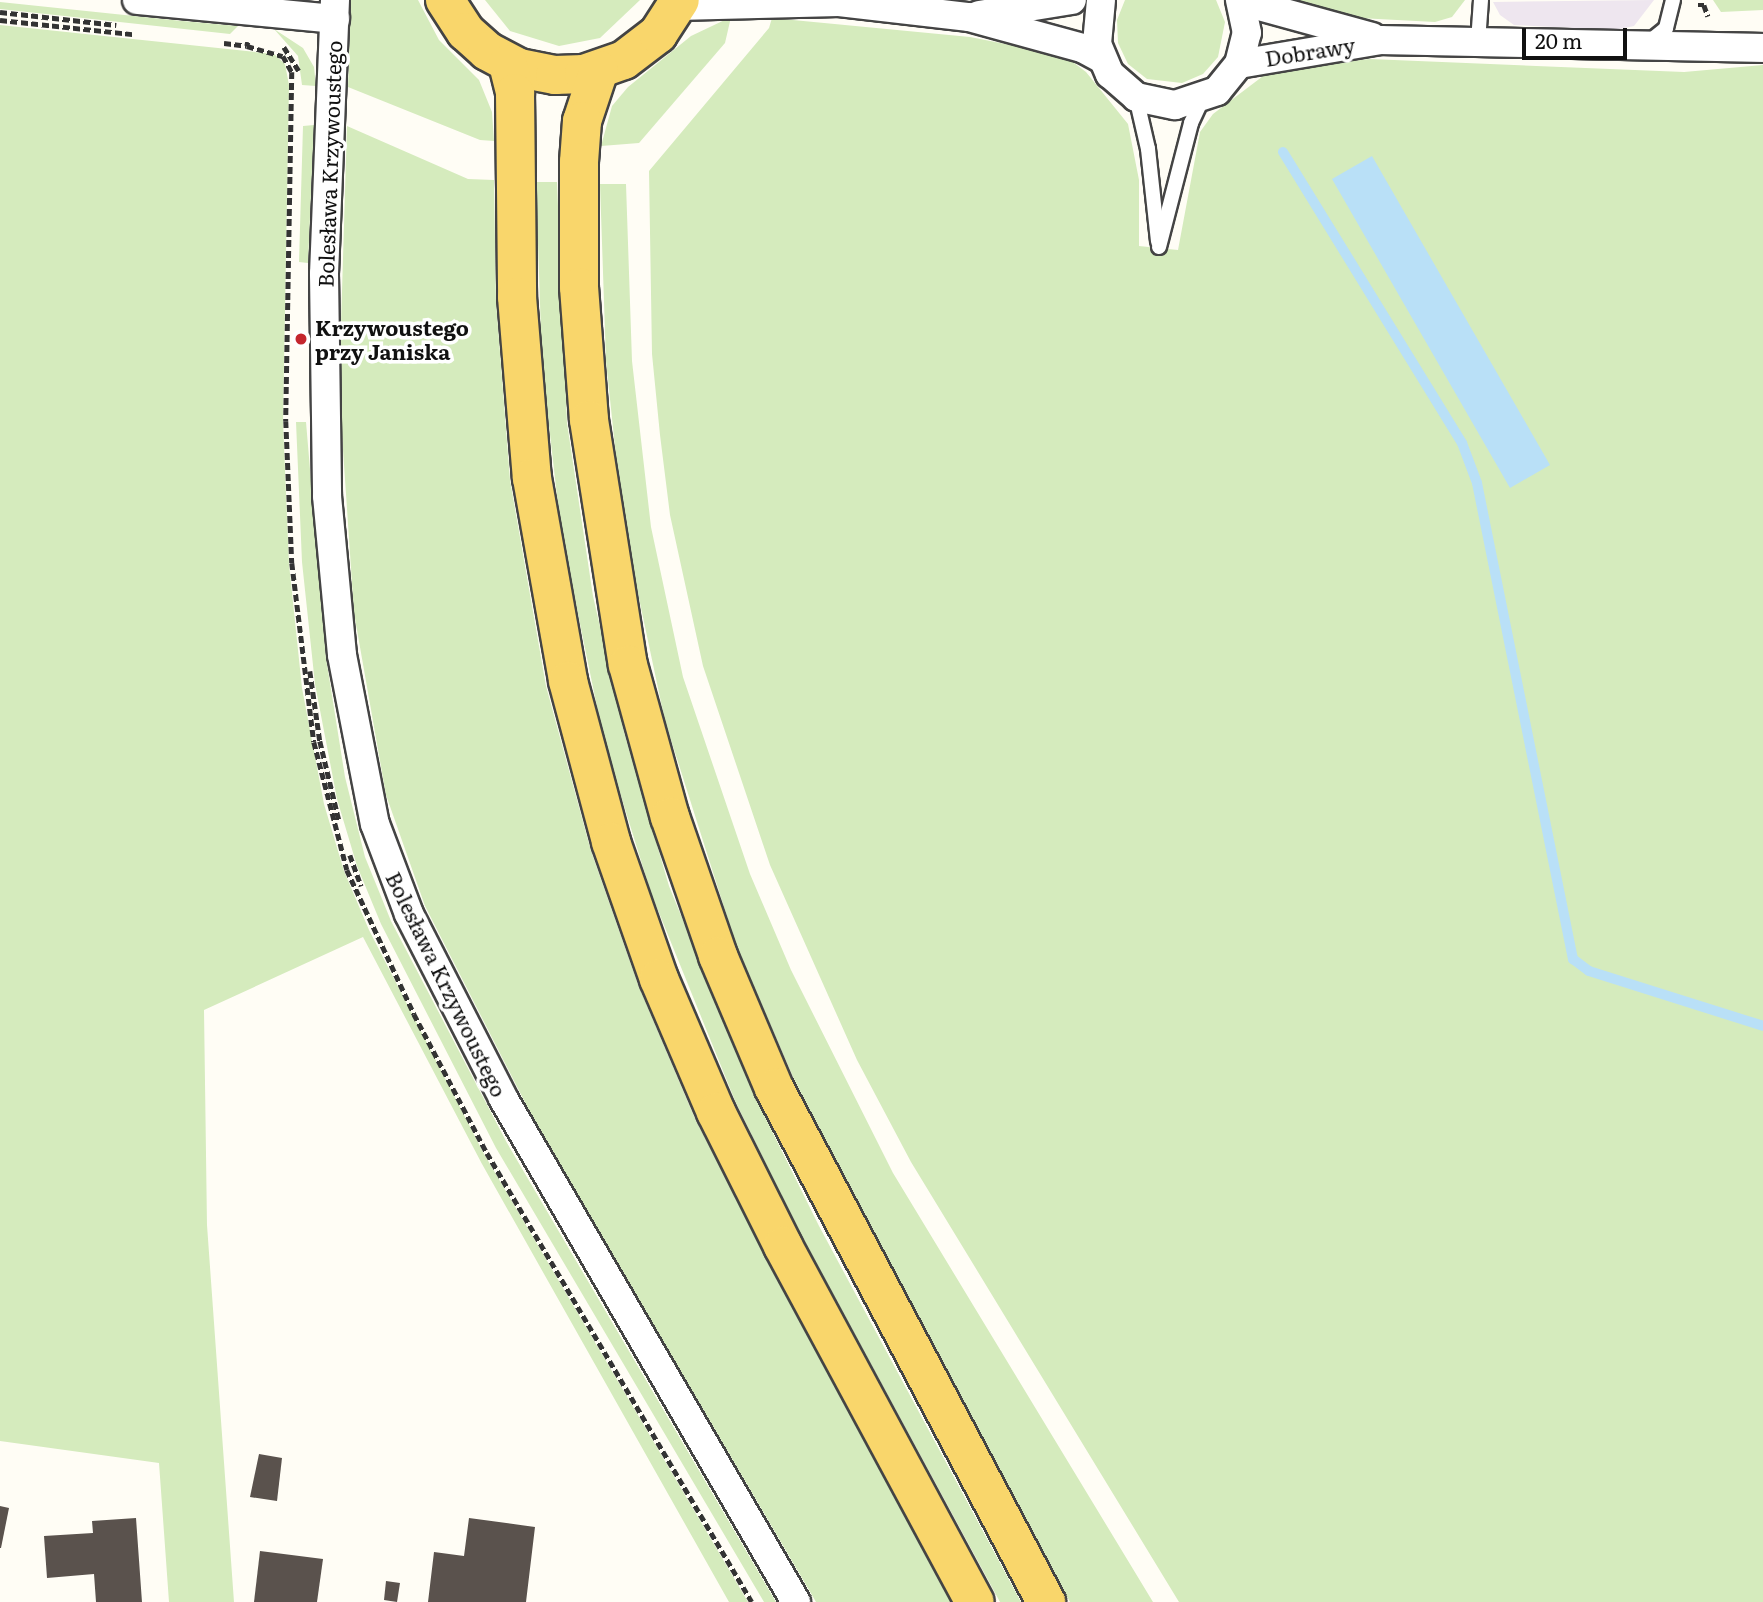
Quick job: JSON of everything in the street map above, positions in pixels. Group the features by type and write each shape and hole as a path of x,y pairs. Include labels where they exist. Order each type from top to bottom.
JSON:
{"main road":[{"path":"445,0 471,37 508,64 555,75 599,70 650,42 678,3"},
{"path":"508,64 515,93 517,297 532,478 568,681 611,842 659,979 716,1112 783,1247 975,1602"},
{"path":"599,70 582,121 579,162 579,287 589,420 628,665 670,817 718,956 774,1088 1046,1602"}],"street":[{"path":"137,0 335,9"},
{"path":"970,17 1072,0"},
{"path":"1101,0 1095,30 1101,58 1121,87 1136,97 1162,105 1202,99"},
{"path":"678,3 837,1 970,17 1082,48 1101,58"},
{"name":"Dobrawy","path":"1202,99 1217,91 1239,64 1247,33 1241,1 1381,40"},
{"name":"Bolesława Krzywoustego","path":"335,9 324,274 327,496 342,655 375,824 413,922 497,1087 796,1602"},
{"name":"Dobrawy","path":"1239,64 1381,40 1641,48 1763,48"}],"lane":[{"path":"1478,42 1481,0"},
{"path":"1641,48 1666,28 1673,0"},
{"path":"1136,97 1148,149 1159,247 1191,123 1202,99"}],"path":[{"path":"0,20 137,34"},
{"path":"277,42 288,50 299,70 293,357 299,562 320,741 353,867 378,926 493,1149 760,1602"},
{"path":"220,43 248,44 275,50 292,72 286,421 292,563 314,742 347,870 414,1014 487,1153 752,1602"}],"shaded area":[{"path":"1654,0 1634,26 1614,30 1514,25 1500,15 1493,2"}],"green space":[{"path":"351,0 418,0 439,40 479,80 492,112 494,141 480,140 348,87"},
{"path":"485,0 640,0 600,38 559,46 510,31"},
{"path":"1125,0 1216,0 1225,22 1218,57 1203,74 1182,83 1147,79 1128,64 1118,43 1117,20"},
{"path":"1273,0 1465,0 1452,17 1435,22 1359,18"},
{"path":"1713,0 1763,0 1763,10 1721,12"},
{"path":"0,2 238,26 230,34 0,9"},
{"path":"731,17 725,43 639,143 601,146 612,106 628,87 691,36"},
{"path":"772,18 970,37 1065,56 1086,72 1128,124 1139,180 1139,246 1178,250 1200,132 1213,114 1271,70 1370,59 1684,72 1763,65 1763,1602 1179,1602 911,1162 857,1060 770,865 703,666 670,515 660,435 652,354 649,171 769,28"},
{"path":"0,25 274,54 285,64 289,85 283,422 289,564 302,688 324,804 344,871 369,930 484,1154 748,1602 729,1602 482,1164 363,937 204,1010 207,1225 234,1602 169,1602 159,1463 0,1441"},
{"path":"274,29 303,48 314,67 316,86 302,85 298,56"},
{"path":"314,125 308,263 299,262 303,126"},
{"path":"347,126 468,179 494,180 496,301 510,480 546,686 591,851 639,987 696,1121 951,1602 816,1602 537,1126 425,906 386,795 354,613 339,390"},
{"path":"536,182 557,182 567,423 593,596 624,732 669,886 755,1097 819,1226 1021,1602 1000,1602 801,1235 736,1103 651,893 604,741 561,531 542,364"},
{"path":"600,184 626,184 632,361 651,527 683,677 750,874 791,970 893,1173 1153,1602 1070,1602 857,1206 794,1079 737,948 665,721 623,523 606,361"},
{"path":"296,422 306,422 326,658 345,777 365,857 391,921 507,1143 776,1602 764,1602 496,1148 381,924 357,866 337,799 315,684 302,562"}],"water":[{"path":"1372,156 1550,465 1510,488 1332,179"}],"building":[{"path":"259,1454 282,1458 277,1501 250,1497"},
{"path":"0,1506 9,1508 1,1548 0,1548"},
{"path":"136,1518 142,1602 96,1602 94,1574 47,1578 44,1536 93,1533 92,1521"},
{"path":"469,1518 535,1527 526,1602 428,1602 434,1552 464,1556"},
{"path":"260,1551 323,1559 317,1602 254,1602"},
{"path":"386,1581 400,1583 397,1602 384,1600"}],"waterway":[{"path":"1283,152 1462,443 1477,483 1573,959 1589,971 1763,1026"}],"place":[{"name":"Krzywoustego przy Janiska","path":"301,339"}]}
